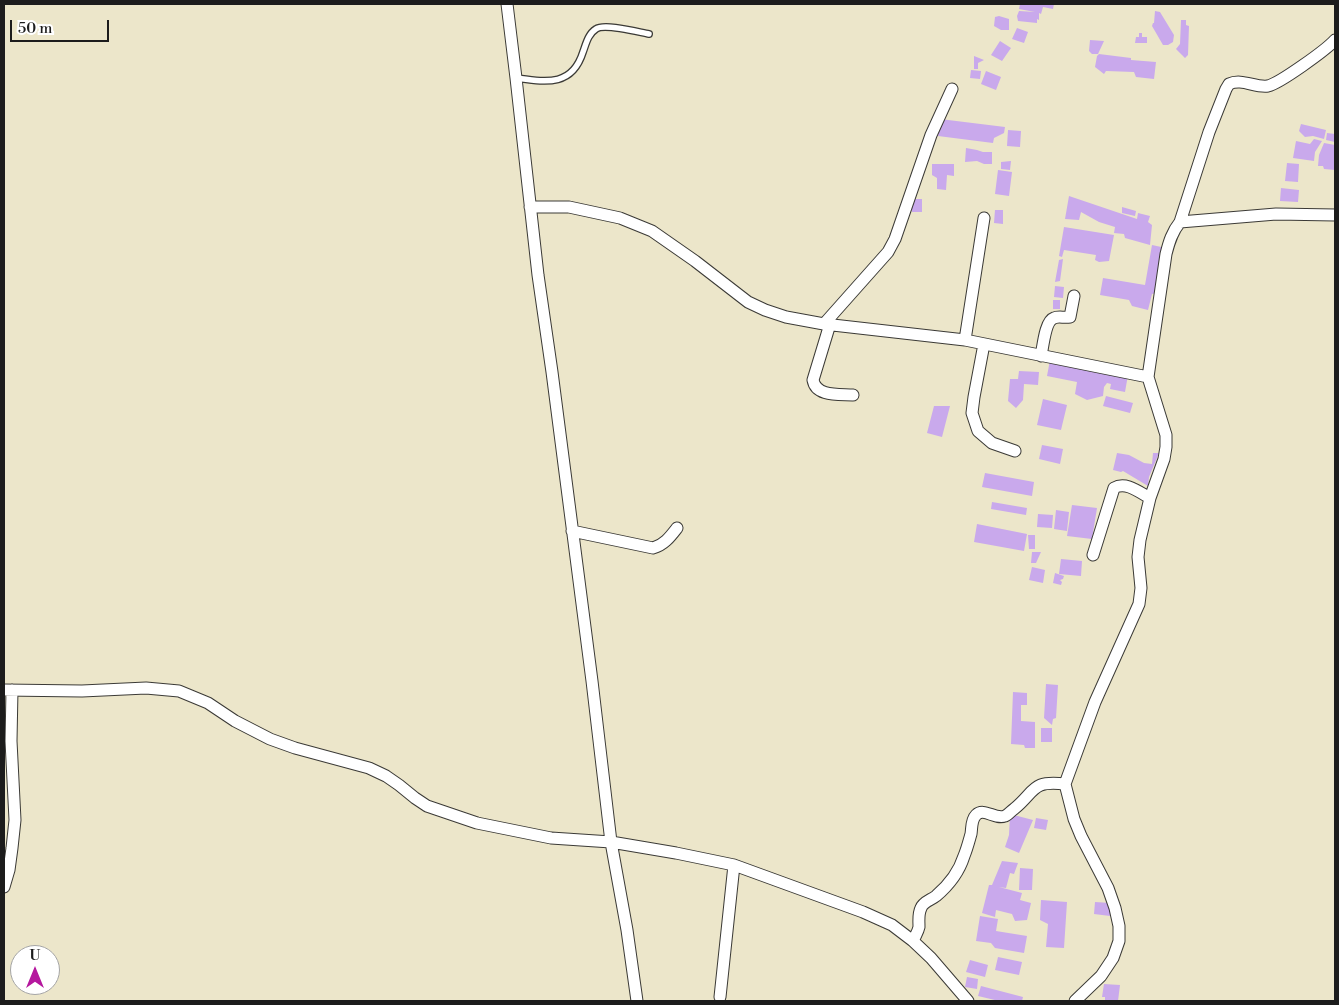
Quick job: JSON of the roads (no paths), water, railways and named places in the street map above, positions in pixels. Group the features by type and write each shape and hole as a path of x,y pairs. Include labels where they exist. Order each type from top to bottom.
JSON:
{"street":[{"path":"506,4 538,275 592,681 611,842 627,930 637,1001"},
{"path":"1075,1001 1101,976 1113,958 1119,941 1119,926 1108,888 1074,819 1065,784 1096,702 1138,604 1141,588 1138,556 1140,540 1150,498 1164,459 1166,447 1166,435 1148,376 1166,254 1171,235 1180,222 1206,140 1229,84 1238,82 1266,86 1275,83 1335,40"},
{"path":"853,395 823,393 814,386 813,380 827,324 888,252 895,239 931,135 952,90"},
{"path":"530,207 569,207 620,218 652,231 748,302 786,317 827,324 965,340 1148,376"},
{"path":"1180,222 1276,214 1335,215"},
{"path":"965,340 984,218"},
{"path":"1041,356 1050,319 1070,317 1074,296"},
{"path":"984,344 972,413 978,430 992,444 1015,451"},
{"path":"1093,555 1114,488 1119,485 1126,486 1150,498"},
{"path":"572,531 653,548 660,546 668,540 677,528"},
{"path":"4,887 12,848 15,820 8,690 82,691 146,688 178,691 208,703 235,721 270,739 295,748 369,768 399,784 427,806 446,813 478,823 551,838 611,842 676,852 734,865 863,912 892,925 913,941 931,958 968,1001"},
{"path":"913,941 919,926 920,909 923,904 948,885 958,870 976,815 987,813 996,817 1004,816 1020,804 1035,788 1051,782 1065,784"},
{"path":"720,997 734,865"}],"lane":[{"path":"516,78 556,81 570,74 581,58 588,38 596,28 605,27 649,34"}]}
